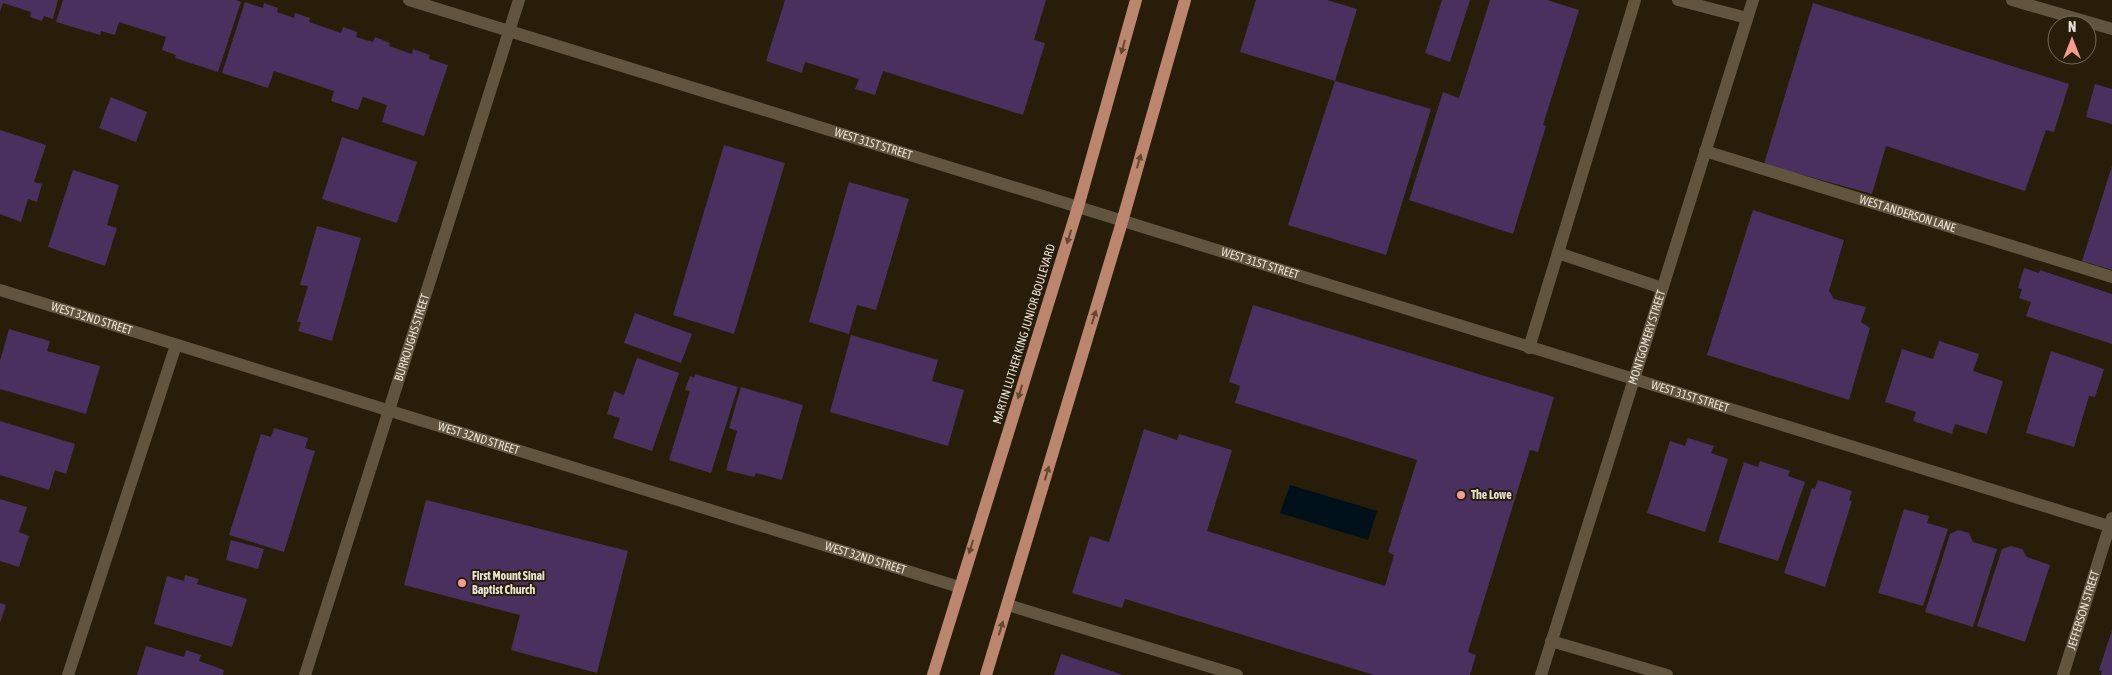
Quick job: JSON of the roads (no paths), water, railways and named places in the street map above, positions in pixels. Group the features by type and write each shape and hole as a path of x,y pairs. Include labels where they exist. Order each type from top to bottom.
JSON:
{"main road":[{"name":"MARTIN LUTHER KING JUNIOR BOULEVARD","path":"933,675 1078,207 1136,0"},
{"path":"986,675 1122,222 1185,0"}],"street":[{"name":"WEST 31ST STREET","path":"410,0 1529,348 2111,524"},
{"name":"BURROUGHS STREET","path":"305,675 519,0"},
{"path":"1529,348 1635,0"},
{"path":"1678,0 1747,18"},
{"name":"MONTGOMERY STREET","path":"1541,675 1753,0"},
{"path":"2012,0 2112,29"},
{"name":"WEST ANDERSON LANE","path":"1705,151 2112,276"},
{"path":"1558,253 1662,288"},
{"name":"WEST 32ND STREET","path":"0,290 959,587"},
{"path":"68,675 176,345"},
{"name":"JEFFERSON STREET","path":"2063,675 2111,524"},
{"path":"1008,605 1237,675"},
{"path":"1551,641 1667,675"}],"water":[{"path":"1290,485 1377,511 1368,540 1280,513"}],"place":[{"name":"The Lowe","path":"1461,495"},
{"name":"First Mount Sinai Baptist Church","path":"462,583"}]}
